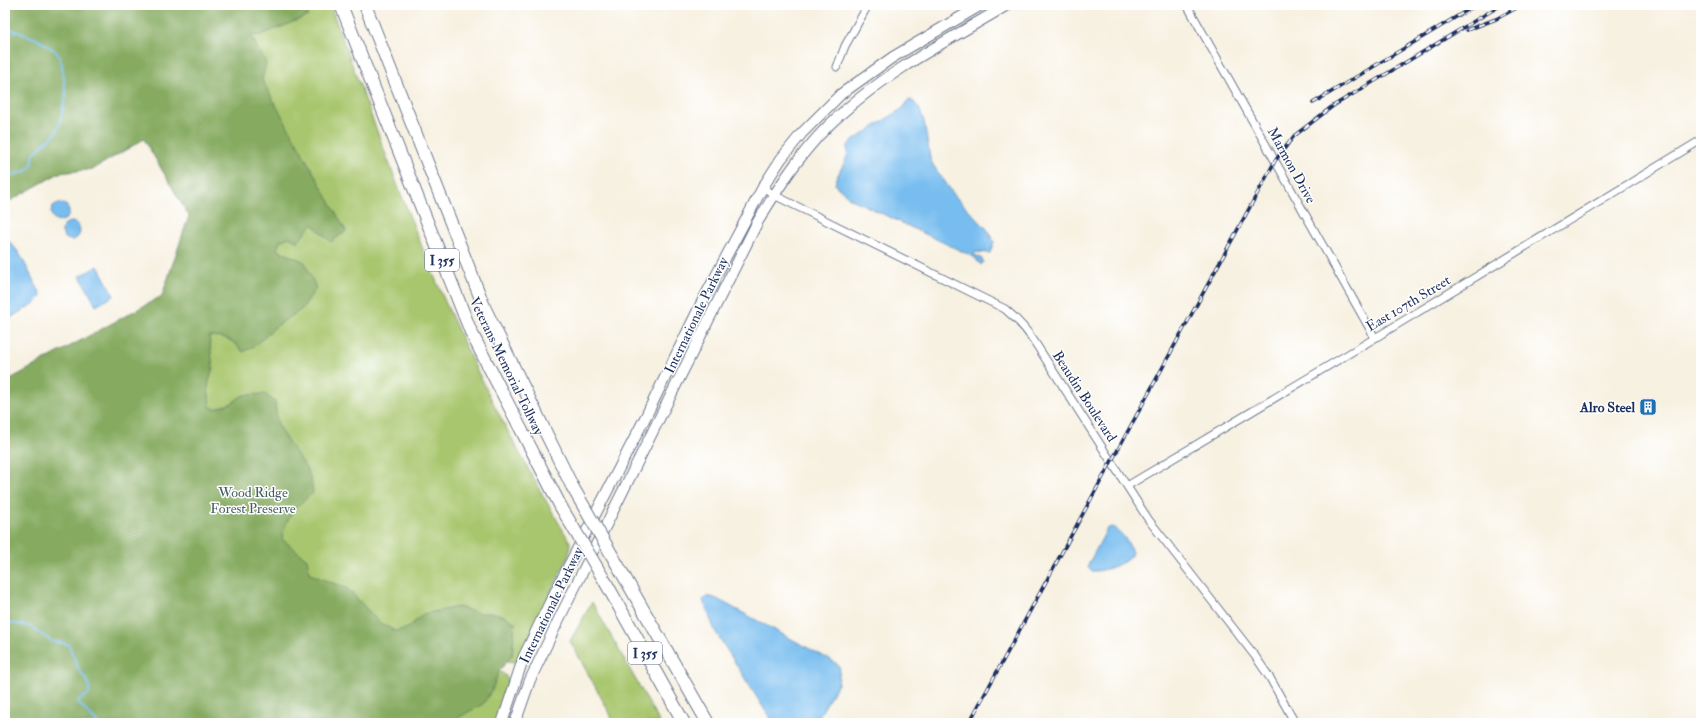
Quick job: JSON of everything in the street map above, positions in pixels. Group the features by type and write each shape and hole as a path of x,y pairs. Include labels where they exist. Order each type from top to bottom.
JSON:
{"highway":[{"name":"Veterans Memorial Tollway","path":"341,5 471,332 561,506 684,723"},
{"name":"Veterans Memorial Tollway","path":"365,5 484,309 572,486 708,723"}],"street":[{"path":"837,67 846,46 868,5"},
{"name":"Internationale Parkway","path":"502,723 524,656 551,600 762,187 781,159 802,133 841,94 893,57 981,5"},
{"name":"Internationale Parkway","path":"515,723 530,680 559,620 757,223 789,172 810,145 841,113 873,87 1007,5"},
{"name":"Marmon Drive","path":"1187,5 1375,338"},
{"name":"East 107th Street","path":"1127,486 1375,338 1701,140"},
{"name":"Beaudin Boulevard","path":"762,187 774,195 1005,309 1024,326 1148,519 1255,656 1270,678 1295,723"}],"green space":[{"name":"Wood Ridge Forest Preserve","path":"5,5 308,16 304,5 330,5 401,194 447,306 505,426 570,542 569,555 519,659 514,662 507,661 512,655 515,624 495,669 506,676 509,684 496,723 5,723 5,382 162,296 189,216 144,139 93,169 59,173 8,202 5,201"},
{"name":"Wood Ridge Forest Preserve","path":"5,5 304,5 308,16 261,35 251,36 266,63 262,80 346,231 331,242 312,224 298,242 289,237 280,241 277,250 305,262 316,288 302,309 275,327 257,344 243,352 232,341 220,337 209,336 213,367 208,386 210,406 215,409 232,403 243,395 265,394 275,402 277,421 281,431 308,472 313,493 292,513 286,524 282,539 307,559 310,574 348,589 379,622 395,631 408,628 423,614 458,607 479,613 495,613 507,617 515,623 512,655 499,671 492,690 483,704 452,721 451,723 14,723 7,717 5,712 5,382 162,296 189,216 144,139 93,169 59,173 8,202 5,201"},
{"path":"592,602 660,723 615,723 570,641"}],"water":[{"path":"909,100 913,101 919,108 924,121 930,158 933,165 955,196 987,229 994,242 990,253 974,252 975,255 982,259 983,262 981,265 974,257 851,199 835,185 847,156 847,147 851,142 903,108"},
{"path":"56,203 64,203 69,208 67,219 64,221 56,221 51,216 51,208"},
{"path":"71,222 77,225 80,231 77,237 71,240 65,237 62,231 65,225"},
{"path":"5,238 21,256 40,292 41,297 35,303 5,321"},
{"path":"98,266 114,296 96,306 80,276"},
{"path":"1111,527 1118,531 1124,538 1130,547 1132,554 1125,561 1114,567 1092,571 1088,567 1089,563 1107,529"},
{"path":"706,597 717,599 836,663 840,668 838,684 815,723 773,723 715,631 703,600"}],"waterway":[{"path":"5,27 39,40 57,52 62,65 66,96 59,125 54,135 34,153 32,165 27,170 15,175 5,173"},
{"path":"5,622 29,626 51,641 68,644 80,672 89,685 89,694 78,701 97,723"}],"railway":[{"path":"1313,103 1476,5"},
{"path":"969,723 1275,161 1294,136 1333,106 1501,5"},
{"path":"1467,30 1496,19 1522,5"}],"place":[{"name":"Alro Steel","path":"1648,407"}]}
